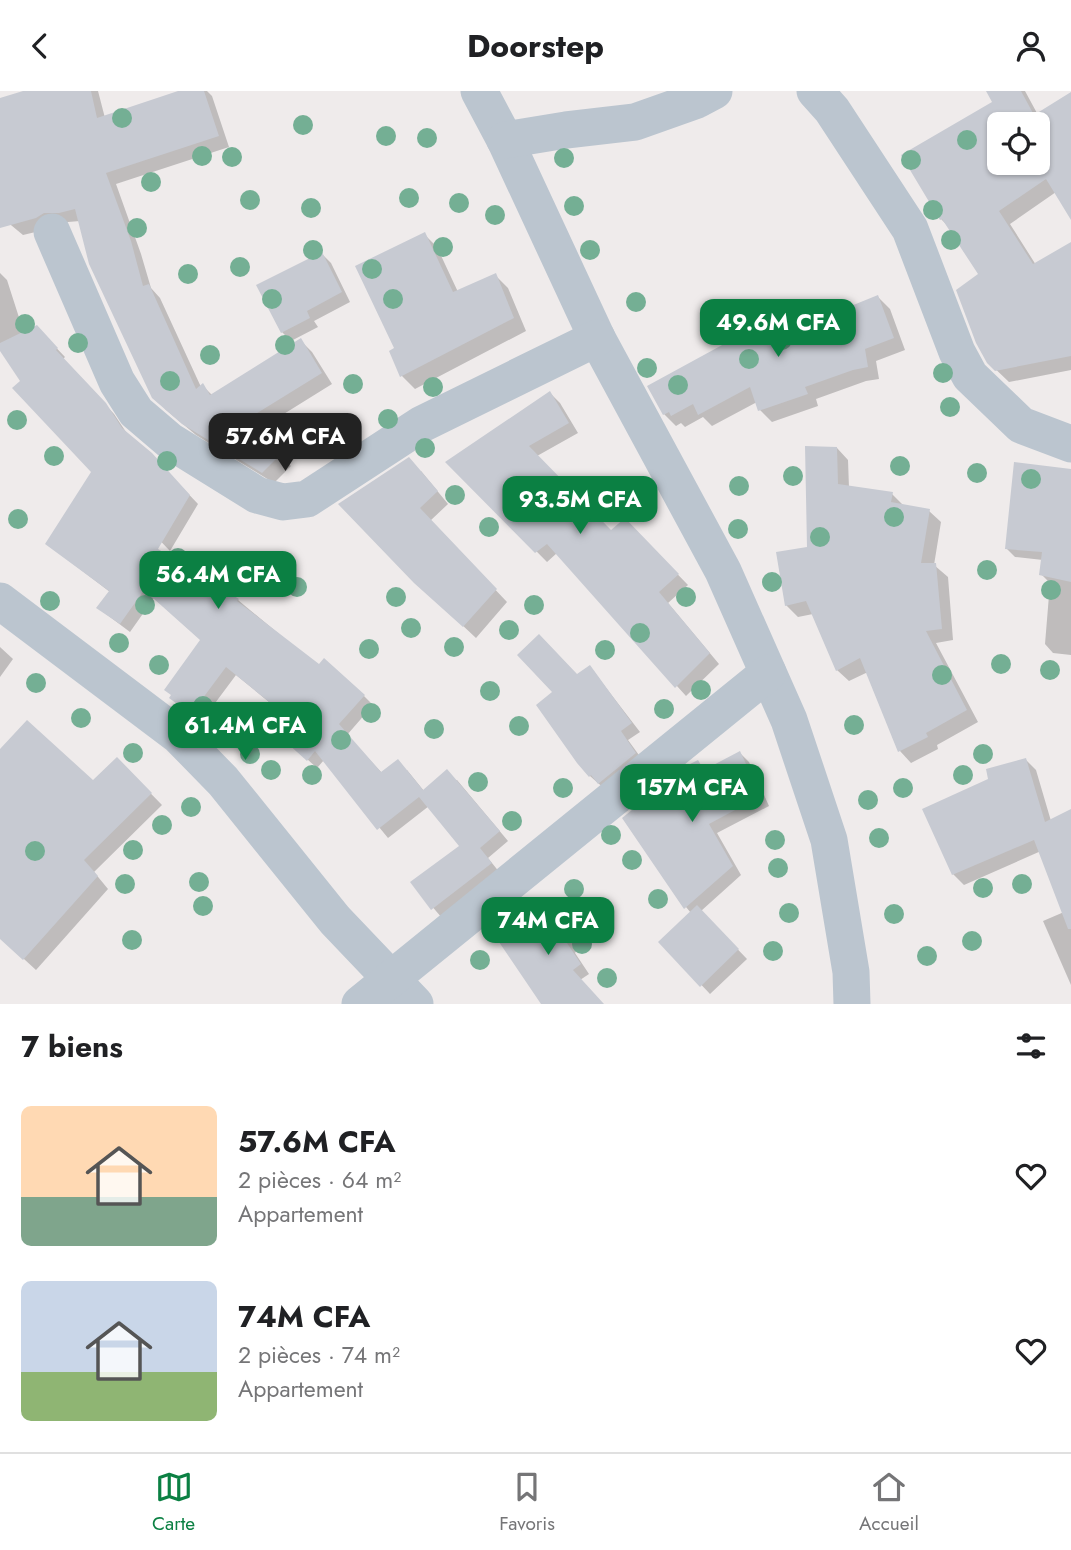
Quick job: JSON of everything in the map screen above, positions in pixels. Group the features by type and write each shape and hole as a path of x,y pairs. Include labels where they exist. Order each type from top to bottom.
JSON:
{"street":[{"path":"479,91 505,140 597,338 723,571 789,720 829,840 851,972 852,1004"},
{"path":"505,140 635,122 697,100 714,91"},
{"path":"815,91 832,110 910,229 957,352 970,376 1021,425 1071,445"},
{"path":"52,232 117,382 136,412 170,441 257,495 282,502 307,499 422,424 597,338"},
{"path":"0,601 179,736 223,781 335,921 402,991"},
{"path":"359,1004 402,991 768,673"}],"building":[{"path":"23,91 91,91 97,118 178,91 204,91 219,136 106,173 131,241 143,286 149,284 196,389 203,383 210,395 301,338 322,373 238,425 281,454 262,473 182,424 152,398 89,264 75,209 44,213 36,218 0,228 0,98"},
{"path":"986,91 1021,91 1032,112 987,112 987,175 1050,175 1050,112 1039,112 1071,92 1071,220 1046,179 999,211 1033,264 1071,242 1071,356 995,371 987,363 976,343 956,290 978,274 942,219 940,220 901,155 992,102"},
{"path":"425,232 453,292 496,273 514,318 400,377 389,351 394,348 355,266"},
{"path":"322,252 342,292 307,311 310,318 281,333 256,285"},
{"path":"878,295 894,338 865,349 868,367 805,387 808,394 758,411 750,387 698,415 693,404 671,416 669,412 663,415 647,386 724,344 844,300 846,308"},
{"path":"37,325 58,348 56,350 106,403 122,428 152,453 190,495 158,549 239,599 237,601 319,664 324,658 365,695 339,724 381,772 398,759 423,790 447,769 500,831 480,848 492,863 431,910 410,882 459,846 419,797 377,830 315,751 307,761 266,724 279,710 226,667 191,714 169,698 171,695 164,690 200,640 144,590 120,624 96,608 109,591 45,544 91,472 12,388 20,381 0,351 0,343"},
{"path":"550,391 569,423 529,446 611,530 625,518 679,574 659,592 710,653 675,688 547,544 535,553 445,462"},
{"path":"805,446 837,447 838,484 893,492 891,502 930,509 921,563 936,563 942,629 926,631 967,710 926,733 928,737 898,752 860,658 836,671 806,601 785,606 776,552 807,547"},
{"path":"409,457 438,491 420,508 497,589 463,627 414,583 338,504"},
{"path":"1014,462 1071,469 1071,582 1039,575 1042,552 1005,549"},
{"path":"539,634 577,674 590,665 632,723 621,731 636,753 598,784 577,763 536,705 552,692 517,655"},
{"path":"27,720 93,780 117,757 152,793 84,860 98,876 23,960 0,939 0,749"},
{"path":"740,751 761,796 709,824 733,866 684,909 622,818 688,765 698,760 704,770"},
{"path":"1026,758 1045,822 1071,809 1071,929 1068,929 1034,840 952,875 922,809 988,779 986,769"},
{"path":"564,902 579,922 567,943 581,964 573,970 604,1004 541,1004 497,939 541,908 547,916"},
{"path":"697,905 739,949 700,987 658,942"}]}
